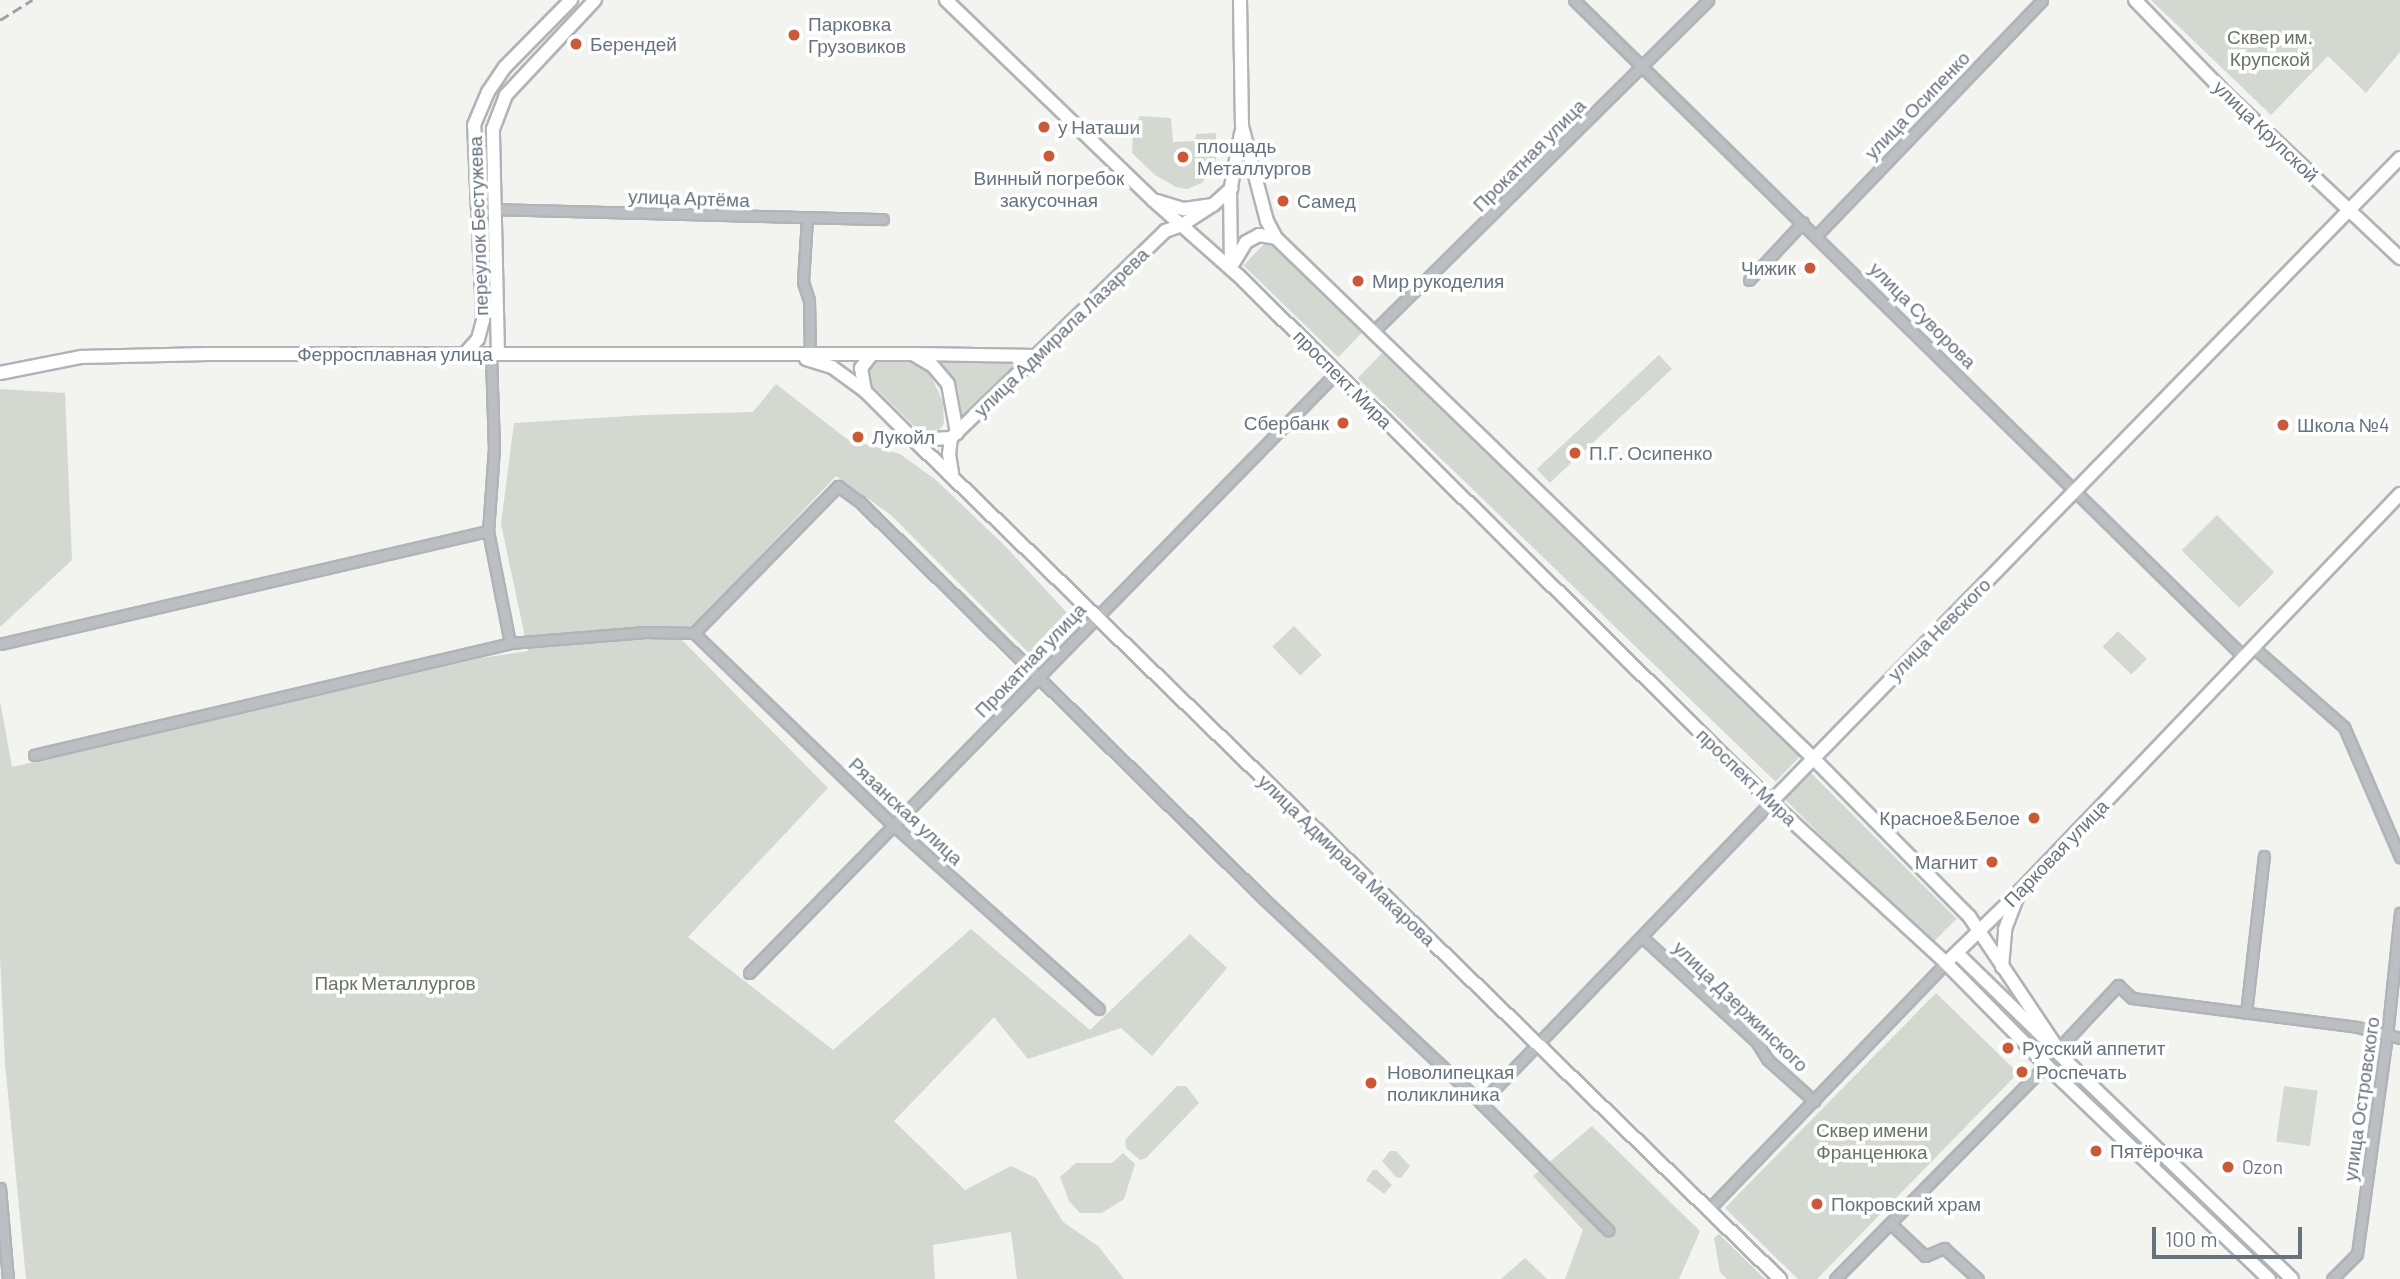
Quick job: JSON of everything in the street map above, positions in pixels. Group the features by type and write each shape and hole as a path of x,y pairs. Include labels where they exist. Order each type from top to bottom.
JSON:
{"main road":[{"name":"переулок Бестужева","path":"464,355 478,339 483,320 474,125 488,92 505,67 571,0"},
{"name":"переулок Бестужева","path":"494,354 493,129 506,95 595,0"},
{"path":"946,0 1153,200 1184,209 1213,205"},
{"path":"1240,0 1242,126 1267,222 1276,238 1812,758 1969,916 2061,1053"},
{"name":"улица Крупской","path":"2135,0 2226,94 2400,258"},
{"path":"1231,269 1230,192 1242,126"},
{"name":"улица Невского","path":"1771,802 2400,158"},
{"path":"1182,225 1230,192 1249,161"},
{"name":"проспект Мира","path":"1153,200 1231,269 1771,802 1946,964 2046,1065 2269,1279"},
{"name":"улица Адмирала Лазарева","path":"954,435 1165,231 1182,225"},
{"path":"1231,269 1239,249 1246,242 1259,235 1276,238"},
{"name":"Ферросплавная улица","path":"0,373 13,368 81,358 208,354 913,354"},
{"path":"866,391 861,368 872,354"},
{"path":"913,354 1036,356"},
{"path":"913,354 933,366 948,384 954,435 949,454 952,474"},
{"path":"792,355 832,367 866,391"},
{"name":"улица Адмирала Макарова","path":"866,391 1780,1279"},
{"path":"914,440 954,435"},
{"name":"Парковая улица","path":"1946,964 2020,891 2400,494"},
{"path":"2002,967 2005,929 2020,891"},
{"path":"1957,953 2292,1279"}],"street":[{"name":"улица Суворова","path":"1574,0 1641,69 1817,235 2076,490 2249,652"},
{"name":"Прокатная улица","path":"1372,333 1708,0"},
{"name":"улица Осипенко","path":"1817,235 2042,0"},
{"name":"улица Артёма","path":"494,209 883,219"},
{"path":"807,218 803,282 809,300 810,355"},
{"path":"1749,280 1803,222"},
{"path":"494,354 494,448 488,531 510,643"},
{"name":"Прокатная улица","path":"749,973 1336,373"},
{"path":"34,755 510,643 646,632 694,633 838,486 859,501 1264,899 1481,1103 1608,1230"},
{"path":"0,644 488,531"},
{"name":"Рязанская улица","path":"694,633 893,825 1099,1009"},
{"path":"2249,652 2344,727 2397,842 2400,857"},
{"name":"улица Невского","path":"1481,1103 1771,802"},
{"path":"2246,1013 2264,856"},
{"name":"улица Островского","path":"2332,1279 2357,1254 2388,1036 2400,913"},
{"name":"улица Дзержинского","path":"1642,937 1756,1041 1768,1060 1814,1101"},
{"name":"Парковая улица","path":"1708,1210 1946,964"},
{"path":"2061,1053 2118,985 2132,998 2357,1027 2400,1038"},
{"path":"1835,1279 2046,1065"},
{"path":"0,1188 8,1279"},
{"path":"1890,1223 1925,1256 1944,1248 1978,1279"}],"green space":[{"name":"Сквер им. Крупской","path":"2151,0 2400,0 2400,52 2366,93 2328,56 2271,115"},
{"path":"1140,116 1171,118 1173,142 1195,141 1196,134 1216,133 1216,160 1202,183 1187,189 1176,187 1155,175 1132,153 1133,131"},
{"path":"1267,241 1362,333 1338,357 1243,265"},
{"path":"1382,353 1800,757 1776,782 1358,378"},
{"path":"1659,355 1672,369 1550,483 1537,469"},
{"path":"878,360 915,362 931,376 943,402 944,424 938,431 921,433 867,380 870,367"},
{"path":"941,361 1015,366 962,420 958,389"},
{"name":"Парк Металлургов","path":"776,384 847,439 900,454 936,480 1005,546 1070,616 1053,643 1032,656 891,515 836,476 681,639 828,788 688,937 833,1050 971,929 1090,1030 1190,934 1227,968 1152,1056 1121,1028 1028,1059 994,1017 894,1121 965,1190 1011,1166 1036,1178 1063,1222 1098,1246 1124,1279 1017,1279 1011,1232 933,1245 935,1279 26,1279 5,1063 0,956 0,701 12,767 481,658 528,651 501,524 514,423 753,412"},
{"path":"0,389 65,393 72,560 0,627"},
{"path":"2217,515 2274,572 2239,608 2182,550"},
{"path":"1294,626 1322,655 1300,676 1272,647"},
{"path":"2118,631 2147,659 2131,675 2103,647"},
{"path":"1811,773 1957,919 1931,945 1785,799"},
{"name":"Сквер имени Франценюка","path":"1936,993 2018,1073 1817,1279 1798,1279 1725,1208"},
{"path":"1177,1086 1186,1086 1199,1103 1146,1158 1140,1160 1126,1148 1125,1140"},
{"path":"2284,1086 2318,1091 2310,1146 2276,1141"},
{"path":"1592,1126 1700,1231 1679,1279 1565,1279 1583,1230 1533,1176"},
{"path":"1390,1151 1396,1151 1410,1166 1401,1178 1396,1177 1382,1161"},
{"path":"1123,1153 1135,1164 1124,1199 1102,1213 1080,1213 1069,1201 1060,1177 1076,1163 1112,1163"},
{"path":"1373,1170 1377,1170 1392,1185 1384,1194 1366,1180"},
{"path":"1719,1234 1765,1279 1727,1279 1720,1272 1714,1238"},
{"path":"1525,1258 1547,1279 1501,1279"}],"railway":[{"path":"0,20 32,0"}],"place":[{"name":"Парковка Грузовиков","path":"794,35"},
{"name":"Берендей","path":"576,44"},
{"name":"у Наташи","path":"1044,127"},
{"name":"Винный погребок закусочная","path":"1049,156"},
{"name":"площадь Металлургов","path":"1183,157"},
{"name":"Самед","path":"1283,201"},
{"name":"Чижик","path":"1810,268"},
{"name":"Мир рукоделия","path":"1358,281"},
{"name":"Сбербанк","path":"1343,423"},
{"name":"Школа №4","path":"2283,425"},
{"name":"Лукойл","path":"858,437"},
{"name":"П.Г. Осипенко","path":"1575,453"},
{"name":"Красное&Белое","path":"2034,818"},
{"name":"Магнит","path":"1992,862"},
{"name":"Русский аппетит","path":"2008,1048"},
{"name":"Роспечать","path":"2022,1072"},
{"name":"Новолипецкая поликлиника","path":"1371,1083"},
{"name":"Пятёрочка","path":"2096,1151"},
{"name":"Ozon","path":"2228,1167"},
{"name":"Покровский храм","path":"1817,1204"}]}
